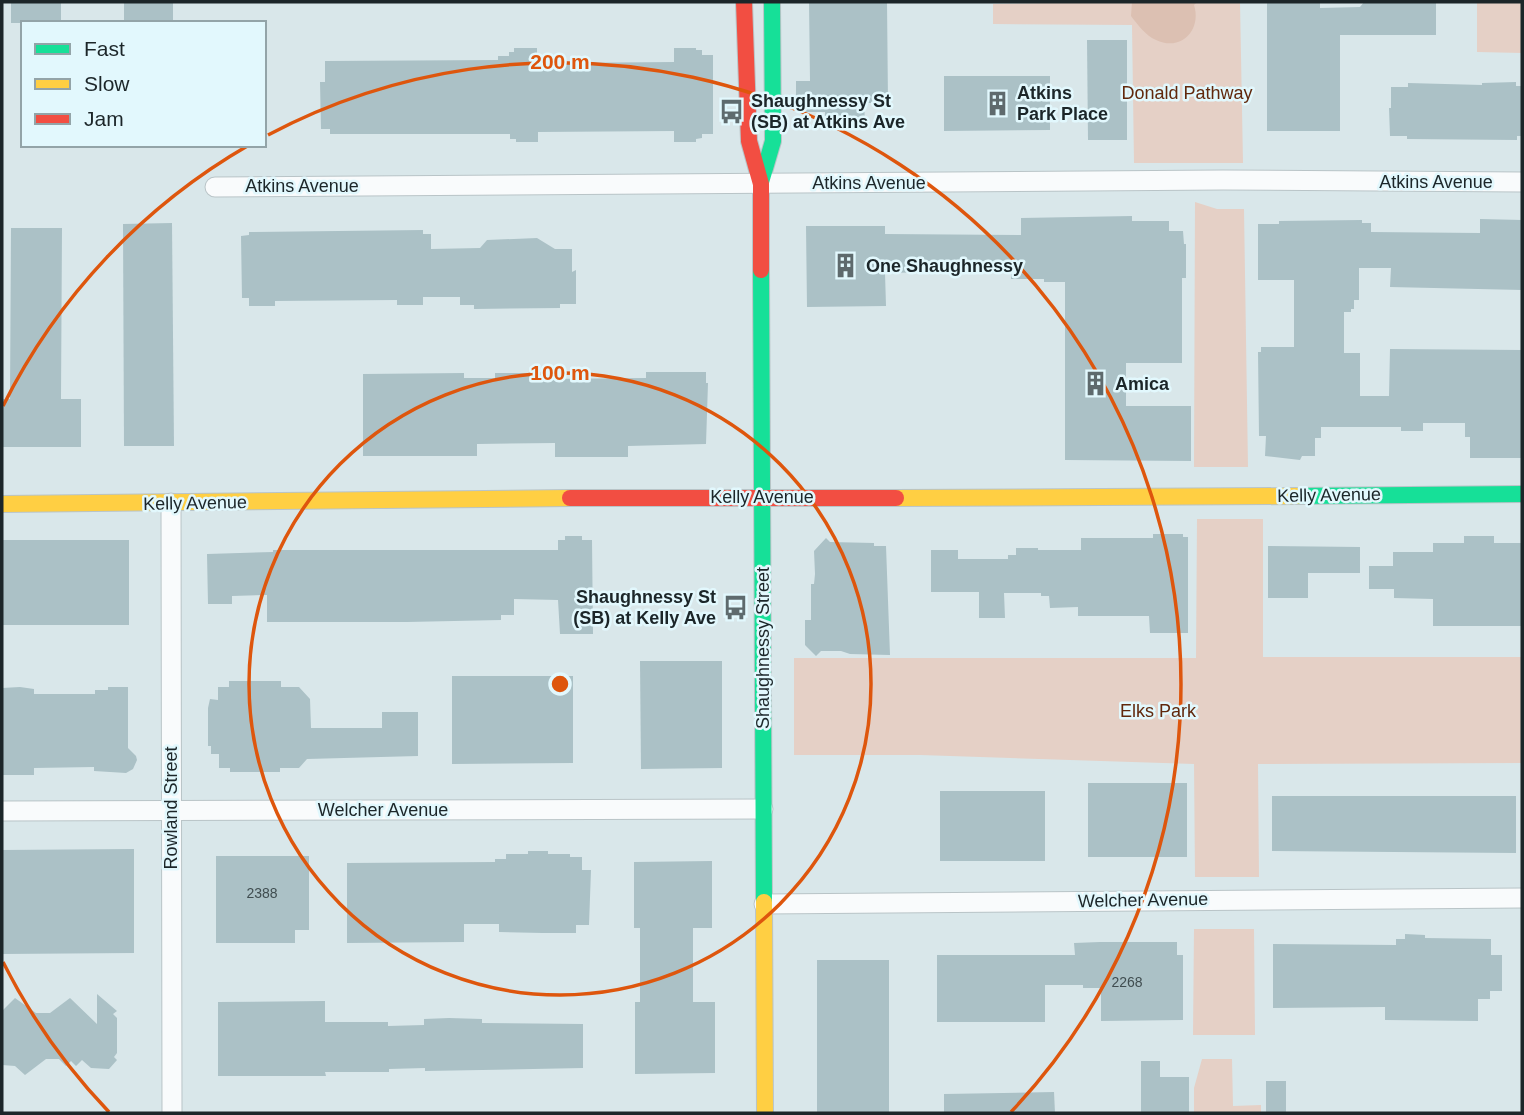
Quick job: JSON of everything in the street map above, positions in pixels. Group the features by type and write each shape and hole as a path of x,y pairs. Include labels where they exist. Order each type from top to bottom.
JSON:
{"street":[{"name":"Shaughnessy Street","path":"744,2 749,141 761,184 765,1113"},
{"name":"Shaughnessy Street","path":"761,184 773,141 772,2"},
{"name":"Atkins Avenue","path":"215,187 1223,180 1522,182"},
{"name":"Kelly Avenue","path":"2,504 1522,494"},
{"name":"Rowland Street","path":"171,503 172,1113"},
{"name":"Welcher Avenue","path":"2,811 763,809"},
{"name":"Welcher Avenue","path":"764,904 1522,898"}],"green space":[{"name":"Donald Pathway","path":"1240,2 1243,163 1134,163 1132,25 993,24 993,4"},
{"path":"1477,2 1522,2 1522,53 1477,52"},
{"path":"1195,202 1217,209 1244,209 1248,467 1194,467"},
{"name":"Elks Park","path":"1197,519 1263,519 1263,657 1522,657 1522,763 1258,764 1259,877 1195,877 1194,764 920,755 794,755 794,658 1196,658"},
{"path":"1194,929 1254,929 1255,1035 1193,1035"},
{"path":"1202,1059 1232,1059 1233,1106 1261,1105 1261,1113 1194,1113 1194,1088"}],"shaded area":[{"path":"1132,2 1197,2 1194,5 1195,23 1181,41 1165,43 1156,40 1145,33 1131,16"}],"building":[{"path":"11,2 61,2 61,21 11,23"},
{"path":"124,2 173,2 173,21 124,21"},
{"path":"809,2 887,2 888,103 864,103 865,122 825,122 825,112 796,112 796,81 810,81"},
{"path":"1267,2 1320,2 1320,8 1360,7 1364,2 1436,2 1436,35 1340,35 1340,131 1267,131"},
{"path":"1087,40 1127,40 1127,140 1088,140"},
{"path":"514,48 537,48 537,60 556,60 556,63 674,62 674,48 702,50 702,55 713,55 713,134 702,134 702,138 696,139 696,142 674,142 674,131 538,132 538,142 516,142 516,139 510,139 510,134 330,134 330,129 321,129 320,82 325,82 325,61 498,60 498,56 509,56 509,52 514,52"},
{"name":"Atkins Park Place","path":"944,76 1050,76 1050,130 944,131"},
{"path":"1516,82 1516,86 1522,86 1522,136 1517,136 1517,140 1407,139 1407,136 1390,136 1391,87 1408,87 1408,83 1482,85"},
{"path":"1132,216 1132,221 1169,221 1169,231 1183,231 1186,244 1186,278 1182,278 1182,363 1126,363 1126,406 1191,406 1191,461 1065,460 1065,282 1011,279 1011,264 935,264 935,272 885,273 886,306 807,307 806,226 885,226 885,234 1021,235 1021,218"},
{"path":"1480,219 1522,220 1522,290 1390,287 1391,268 1359,268 1359,300 1354,300 1354,309 1351,309 1351,312 1344,312 1344,353 1360,353 1360,396 1389,396 1390,349 1522,350 1522,458 1470,458 1470,437 1465,437 1465,423 1423,423 1423,431 1401,431 1401,427 1321,427 1321,438 1315,438 1315,456 1302,456 1300,460 1265,456 1266,436 1259,436 1258,352 1261,352 1261,347 1294,347 1294,280 1258,280 1258,224 1279,224 1279,221 1362,220 1362,223 1371,223 1371,232 1480,233"},
{"path":"172,223 174,446 124,446 123,224"},
{"path":"11,228 62,228 61,399 81,399 81,447 2,447 2,399 10,399"},
{"path":"423,230 423,234 431,234 431,249 480,248 487,240 537,238 555,249 572,249 572,272 576,270 576,304 560,304 560,308 474,309 474,305 460,305 460,297 423,297 423,305 397,305 397,300 275,301 275,306 249,306 249,298 242,298 241,236 249,235 249,232"},
{"path":"646,372 706,372 706,444 628,446 628,457 555,457 555,443 477,444 477,456 363,456 363,374 464,373 464,378 495,378 495,373 545,373 545,379 646,378"},
{"path":"1153,534 1183,534 1183,537 1188,537 1188,633 1150,633 1149,616 1078,616 1078,607 1050,608 1049,596 1041,596 1041,593 1004,593 1005,618 979,618 979,592 931,592 931,550 958,550 958,559 1008,559 1008,555 1016,555 1016,548 1081,550 1081,538 1153,538"},
{"path":"565,536 582,536 582,540 592,540 593,634 560,634 558,600 514,599 514,615 501,615 501,620 407,622 267,622 267,595 232,596 232,604 208,604 207,554 273,550 558,550 558,540 565,540"},
{"path":"1464,536 1494,536 1494,543 1522,543 1522,626 1433,626 1433,599 1394,598 1394,589 1369,589 1369,566 1393,566 1393,552 1433,552 1433,543 1464,543"},
{"path":"826,538 830,542 874,543 874,546 886,546 890,655 821,651 816,656 805,645 805,620 811,620 814,551"},
{"path":"2,540 129,540 129,625 2,625"},
{"path":"1268,546 1360,547 1360,573 1308,573 1308,598 1268,598"},
{"path":"640,661 722,661 722,768 641,769"},
{"path":"452,676 573,676 573,763 452,764"},
{"path":"229,681 281,681 281,687 299,687 310,699 311,728 382,728 382,712 418,712 418,756 307,759 299,768 280,768 280,772 230,772 230,768 219,768 219,754 211,754 211,746 208,746 208,708 210,699 218,700 218,687 229,687"},
{"path":"108,687 128,687 128,748 137,760 133,769 126,773 94,771 94,767 34,768 34,775 2,775 2,688 34,689 34,694 95,694 95,690 108,690"},
{"path":"1088,783 1187,783 1187,857 1088,857"},
{"path":"940,791 1045,791 1045,861 940,861"},
{"path":"1272,796 1516,796 1516,853 1272,851"},
{"path":"134,849 134,953 2,954 2,850"},
{"path":"528,851 548,851 548,854 582,857 582,870 591,870 589,925 576,925 576,933 543,933 499,932 499,924 464,924 464,942 347,943 347,863 495,862 495,859 506,859 506,854 528,854"},
{"path":"216,856 309,856 309,930 295,930 295,943 216,943"},
{"path":"712,861 712,928 693,928 693,1002 715,1002 715,1073 635,1074 635,1002 640,1002 640,928 634,928 634,862"},
{"path":"1405,934 1425,935 1425,938 1491,939 1491,955 1502,955 1502,991 1490,991 1490,999 1478,999 1478,1021 1385,1020 1385,1007 1273,1008 1273,944 1396,945 1396,939 1405,939"},
{"path":"1177,942 1177,955 1183,955 1183,1020 1101,1021 1101,988 1045,985 1045,1022 937,1022 937,955 1075,955 1074,943"},
{"path":"817,960 889,960 889,1113 817,1113"},
{"path":"97,994 117,1011 113,1014 117,1018 117,1053 114,1057 117,1060 109,1069 91,1068 82,1060 76,1066 71,1061 66,1066 59,1059 46,1059 25,1075 15,1066 2,1065 2,1011 15,998 36,1013 50,1013 70,998 97,1024"},
{"path":"325,1001 325,1022 424,1025 424,1019 449,1018 482,1019 482,1023 583,1024 583,1068 425,1071 425,1068 389,1069 389,1072 325,1072 326,1076 218,1076 218,1002"},
{"path":"1141,1061 1160,1061 1160,1077 1189,1077 1189,1113 1141,1113"},
{"path":"1266,1081 1286,1081 1286,1113 1266,1113"},
{"path":"1054,1092 1055,1113 944,1113 944,1094"}],"traffic: fast":[{"path":"761,182 773,141 772,2"},
{"path":"761,270 764,902"},
{"path":"1297,496 1522,494"}],"traffic: slow":[{"path":"896,498 1297,496"},
{"path":"2,504 570,498"},
{"path":"764,902 765,1113"}],"traffic: jam":[{"path":"744,2 749,141 761,184 761,270"},
{"path":"570,498 896,498"}],"place":[{"name":"Atkins Park Place","path":"997,103"},
{"name":"Shaughnessy St (SB) at Atkins Ave","path":"731,111"},
{"name":"One Shaughnessy","path":"846,266"},
{"name":"Amica","path":"1095,384"},
{"name":"Shaughnessy St (SB) at Kelly Ave","path":"736,607"}]}
